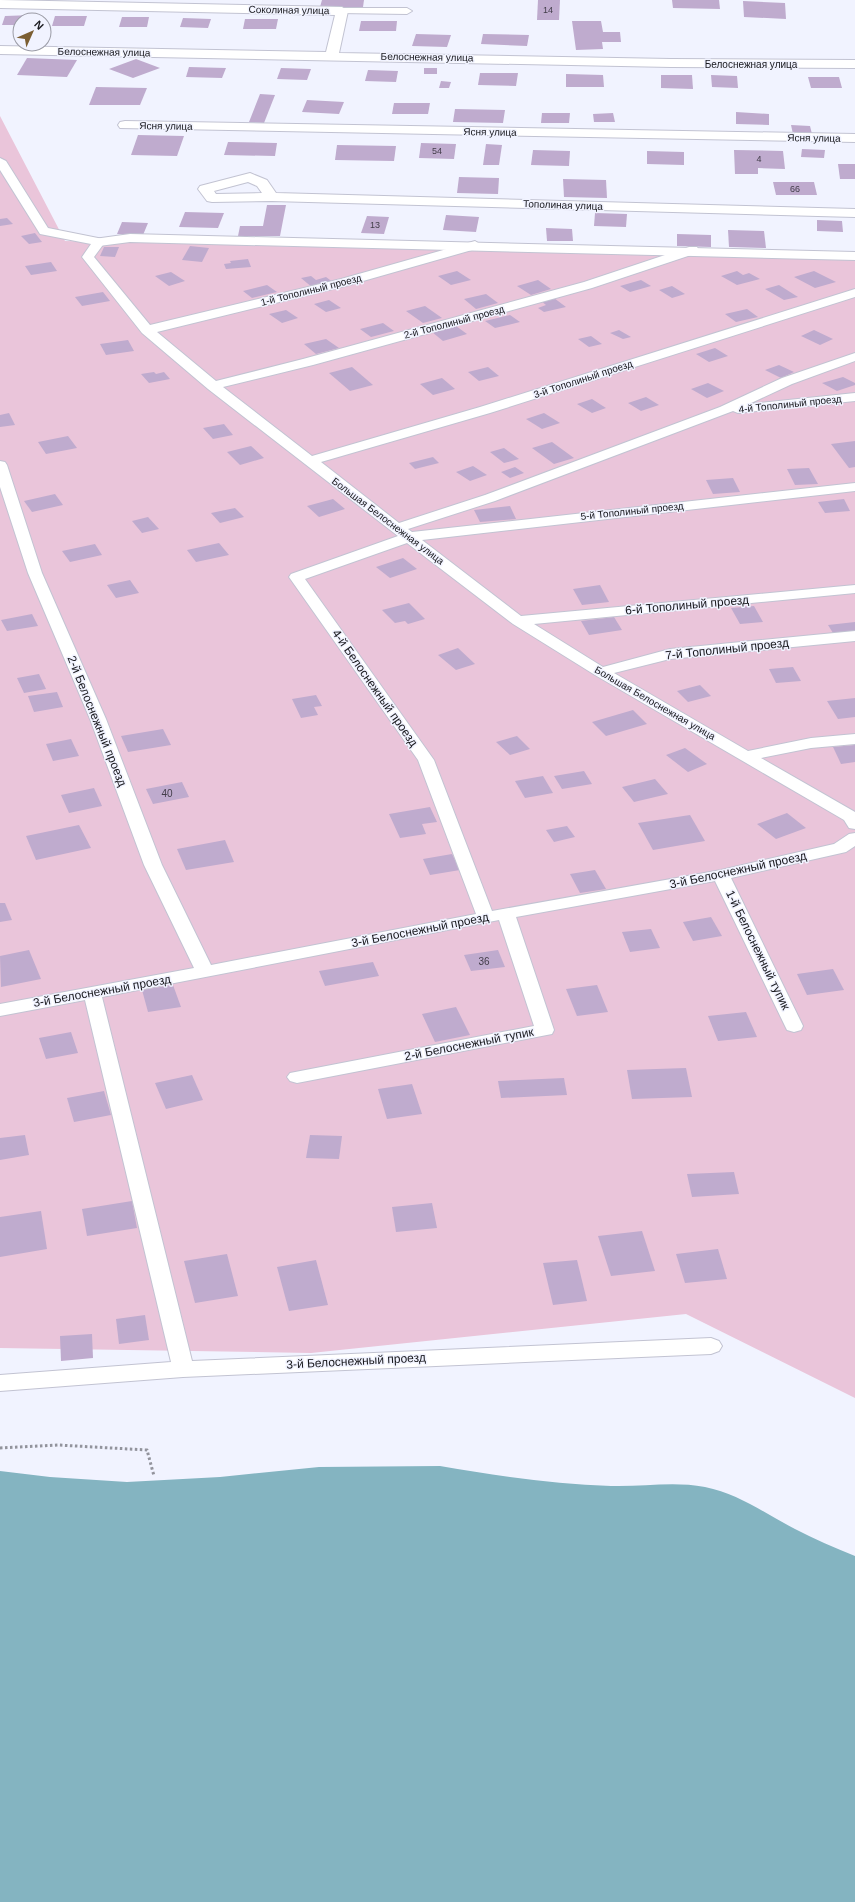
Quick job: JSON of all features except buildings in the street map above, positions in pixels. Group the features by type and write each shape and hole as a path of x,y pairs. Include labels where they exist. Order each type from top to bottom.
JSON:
{"street":[{"name":"Соколиная улица","path":"0,4 342,11 332,55"},
{"name":"Белоснежная улица","path":"0,50 332,55 664,63 855,64"},
{"name":"Ясня улица","path":"125,125 855,138"},
{"name":"Тополиная улица","path":"272,197 855,213"},
{"path":"99,242 130,238 692,250 855,256"}],"lane":[{"path":"342,11 407,11"},
{"path":"0,160 44,231 99,242"},
{"name":"Большая Белоснежная улица","path":"99,242 88,257 147,330 213,386 518,621 601,672 854,819"},
{"name":"1-й Тополиный проезд","path":"147,330 345,282 475,245"},
{"name":"2-й Тополиный проезд","path":"213,386 308,362 588,286 692,250"},
{"name":"3-й Тополиный проезд","path":"310,461 485,410 855,293"},
{"path":"403,532 725,410 787,381 855,357"},
{"name":"4-й Тополиный проезд","path":"725,410 855,397"},
{"name":"2-й Белоснежный проезд","path":"0,465 35,573 98,719 153,865 205,972"},
{"name":"5-й Тополиный проезд","path":"403,532 855,487"},
{"name":"4-й Белоснежный проезд","path":"403,532 296,577 426,760 486,917"},
{"name":"6-й Тополиный проезд","path":"518,621 855,589"},
{"name":"7-й Тополиный проезд","path":"601,672 670,654 855,636"},
{"path":"746,756 811,743 855,739"},
{"name":"3-й Белоснежный проезд","path":"0,1010 205,972 486,917 506,915 721,875 840,848 855,838"},
{"name":"1-й Белоснежный тупик","path":"721,875 794,1026"},
{"name":"2-й Белоснежный тупик","path":"296,1078 545,1030 506,915"},
{"path":"92,992 183,1369"},
{"name":"3-й Белоснежный проезд","path":"0,1383 183,1369 711,1346"}],"path":[{"path":"0,1448 58,1445 147,1450 154,1476"}],"shaded area":[{"path":"0,116 65,241 855,260 855,1398 686,1314 311,1353 0,1348"}],"water":[{"path":"440,1466 504,1476 568,1483 611,1486 681,1484 705,1487 740,1499 802,1533 855,1556 855,1902 0,1902 0,1471 50,1477 127,1482 220,1477 319,1467"}]}
